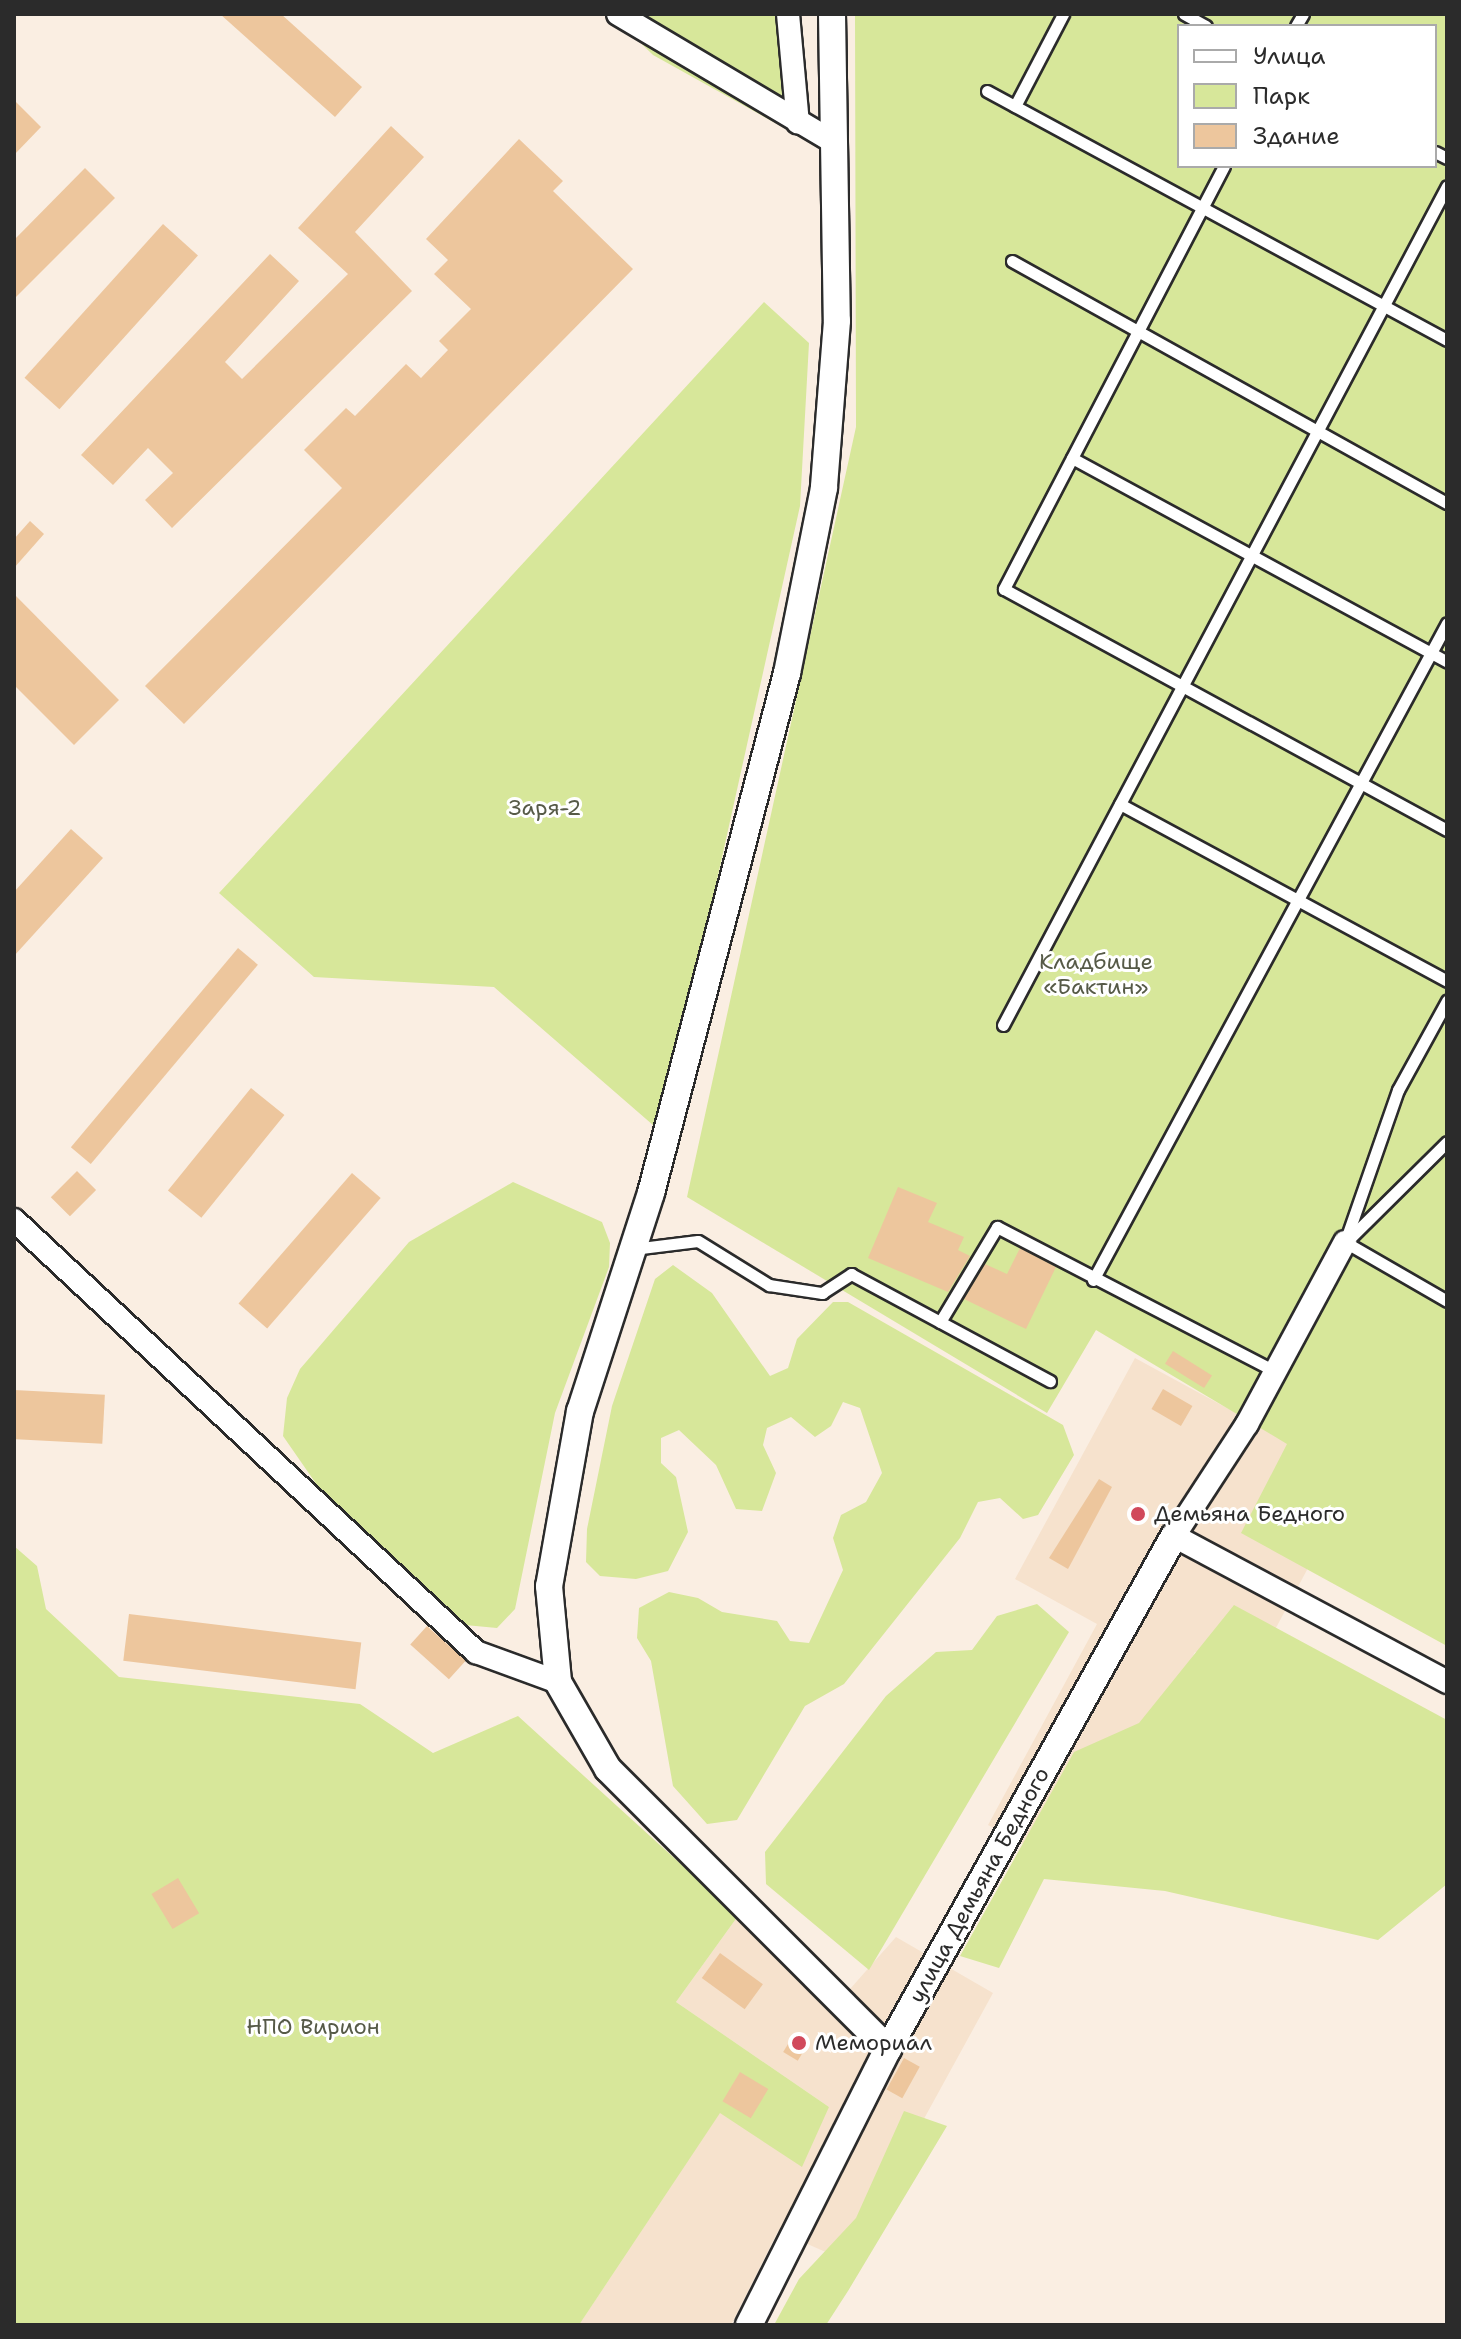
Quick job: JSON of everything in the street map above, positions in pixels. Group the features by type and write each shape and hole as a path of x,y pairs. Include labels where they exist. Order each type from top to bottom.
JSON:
{"street":[{"path":"618,14 835,143"},
{"path":"788,14 798,123"},
{"path":"832,14 837,321 824,488 787,673 633,1249 580,1411 549,1586 558,1682 608,1769 888,2049"},
{"path":"14,1220 476,1652 558,1682"},
{"path":"1345,1242 1275,1371 1174,1536 1447,1682"},
{"name":"улица Демьяна Бедного","path":"749,2325 888,2049 1174,1536"}],"lane":[{"path":"1015,106 1063,14"},
{"path":"1184,14 1202,24"},
{"path":"987,91 1447,340"},
{"path":"1223,168 1004,589 1447,830"},
{"path":"1003,1025 1447,186"},
{"path":"1012,261 1447,503"},
{"path":"1072,458 1447,662"},
{"path":"1093,1280 1447,623"},
{"path":"1120,804 1447,981"},
{"path":"1345,1242 1398,1090 1447,1001"},
{"path":"1345,1242 1447,1142"},
{"path":"940,1322 997,1227 1093,1280 1275,1371"},
{"path":"633,1249 698,1241 769,1285 822,1293 851,1274 1050,1381"},
{"path":"1345,1242 1447,1301"}],"shaded area":[{"path":"1135,1358 1297,1446 1308,1568 1248,1680 1195,1652 1076,1873 988,1825 1097,1624 1015,1579"},
{"path":"738,1916 835,2006 896,1937 993,1993 846,2261 778,2231 731,2325 579,2325 720,2112 829,2107 676,2002"}],"green space":[{"path":"611,14 792,14 804,139 653,55"},
{"name":"Кладбище «Бактин»","path":"855,14 1447,14 1447,1646 1241,1533 1287,1444 1096,1330 1047,1413 687,1197 856,427"},
{"name":"Заря-2","path":"764,302 809,343 800,506 661,1132 494,987 314,977 219,893"},
{"path":"513,1182 602,1222 610,1243 609,1267 555,1413 515,1609 497,1628 465,1625 317,1485 283,1436 287,1398 300,1369 409,1242"},
{"path":"673,1265 712,1293 770,1376 788,1368 797,1339 833,1302 848,1302 1063,1425 1074,1455 1038,1515 1023,1519 1000,1498 978,1502 960,1538 844,1684 805,1706 737,1820 707,1824 673,1786 651,1661 637,1638 639,1608 669,1592 698,1598 722,1612 777,1621 790,1641 809,1643 843,1570 833,1538 841,1515 866,1502 882,1473 860,1408 843,1402 831,1426 815,1437 791,1417 767,1428 763,1445 776,1473 762,1511 736,1509 716,1465 679,1430 661,1438 661,1463 676,1477 688,1532 668,1571 636,1579 600,1576 586,1562 587,1529 612,1406 655,1279"},
{"name":"НПО Вирион","path":"14,1546 37,1566 46,1609 119,1677 360,1704 433,1753 518,1716 738,1916 676,2002 829,2107 802,2167 720,2113 579,2325 14,2325"},
{"path":"1037,1604 1069,1632 869,1970 766,1884 765,1852 886,1696 936,1652 972,1650 997,1616"},
{"path":"1234,1605 1447,1720 1447,1884 1378,1940 1165,1891 1044,1879 999,1968 960,1956 1074,1752 1139,1723"},
{"path":"904,2111 947,2126 848,2291 826,2325 774,2325 799,2279 856,2218"}],"building":[{"path":"220,14 281,14 362,87 335,117"},
{"path":"14,100 41,127 14,155"},
{"path":"391,126 424,157 355,232 412,291 172,528 145,500 173,473 148,448 113,485 81,455 270,254 299,281 225,362 242,379 348,274 298,228"},
{"path":"519,139 563,181 553,191 633,269 184,724 145,686 342,488 304,450 346,408 355,416 406,364 421,378 448,350 439,341 471,309 434,274 448,260 426,239"},
{"path":"85,168 115,198 14,299 14,240"},
{"path":"163,224 198,255 59,409 24,378"},
{"path":"30,521 44,534 14,568 14,539"},
{"path":"14,594 119,700 74,745 14,685"},
{"path":"71,829 103,858 14,956 14,892"},
{"path":"238,948 258,965 91,1164 71,1147"},
{"path":"251,1088 284,1115 201,1218 168,1191"},
{"path":"77,1171 96,1190 70,1216 51,1197"},
{"path":"352,1173 381,1198 267,1328 239,1304"},
{"path":"898,1187 937,1203 928,1222 964,1237 958,1250 970,1256 948,1292 868,1258"},
{"path":"1020,1248 1056,1267 1026,1329 964,1299 985,1264 1007,1274"},
{"path":"1173,1351 1212,1375 1204,1388 1165,1364"},
{"path":"1163,1389 1192,1406 1181,1426 1152,1409"},
{"path":"14,1390 105,1395 102,1444 14,1439"},
{"path":"1099,1479 1112,1487 1068,1569 1049,1558"},
{"path":"129,1614 361,1643 356,1689 123,1661"},
{"path":"427,1626 466,1661 449,1679 410,1645"},
{"path":"178,1878 199,1913 173,1929 151,1894"},
{"path":"720,1953 763,1984 745,2009 702,1978"},
{"path":"794,2034 809,2043 798,2061 783,2052"},
{"path":"904,2058 920,2067 902,2098 887,2089"},
{"path":"740,2072 768,2089 751,2118 722,2101"}],"place":[{"name":"Демьяна Бедного","path":"1138,1514"},
{"name":"Мемориал","path":"799,2043"}]}
